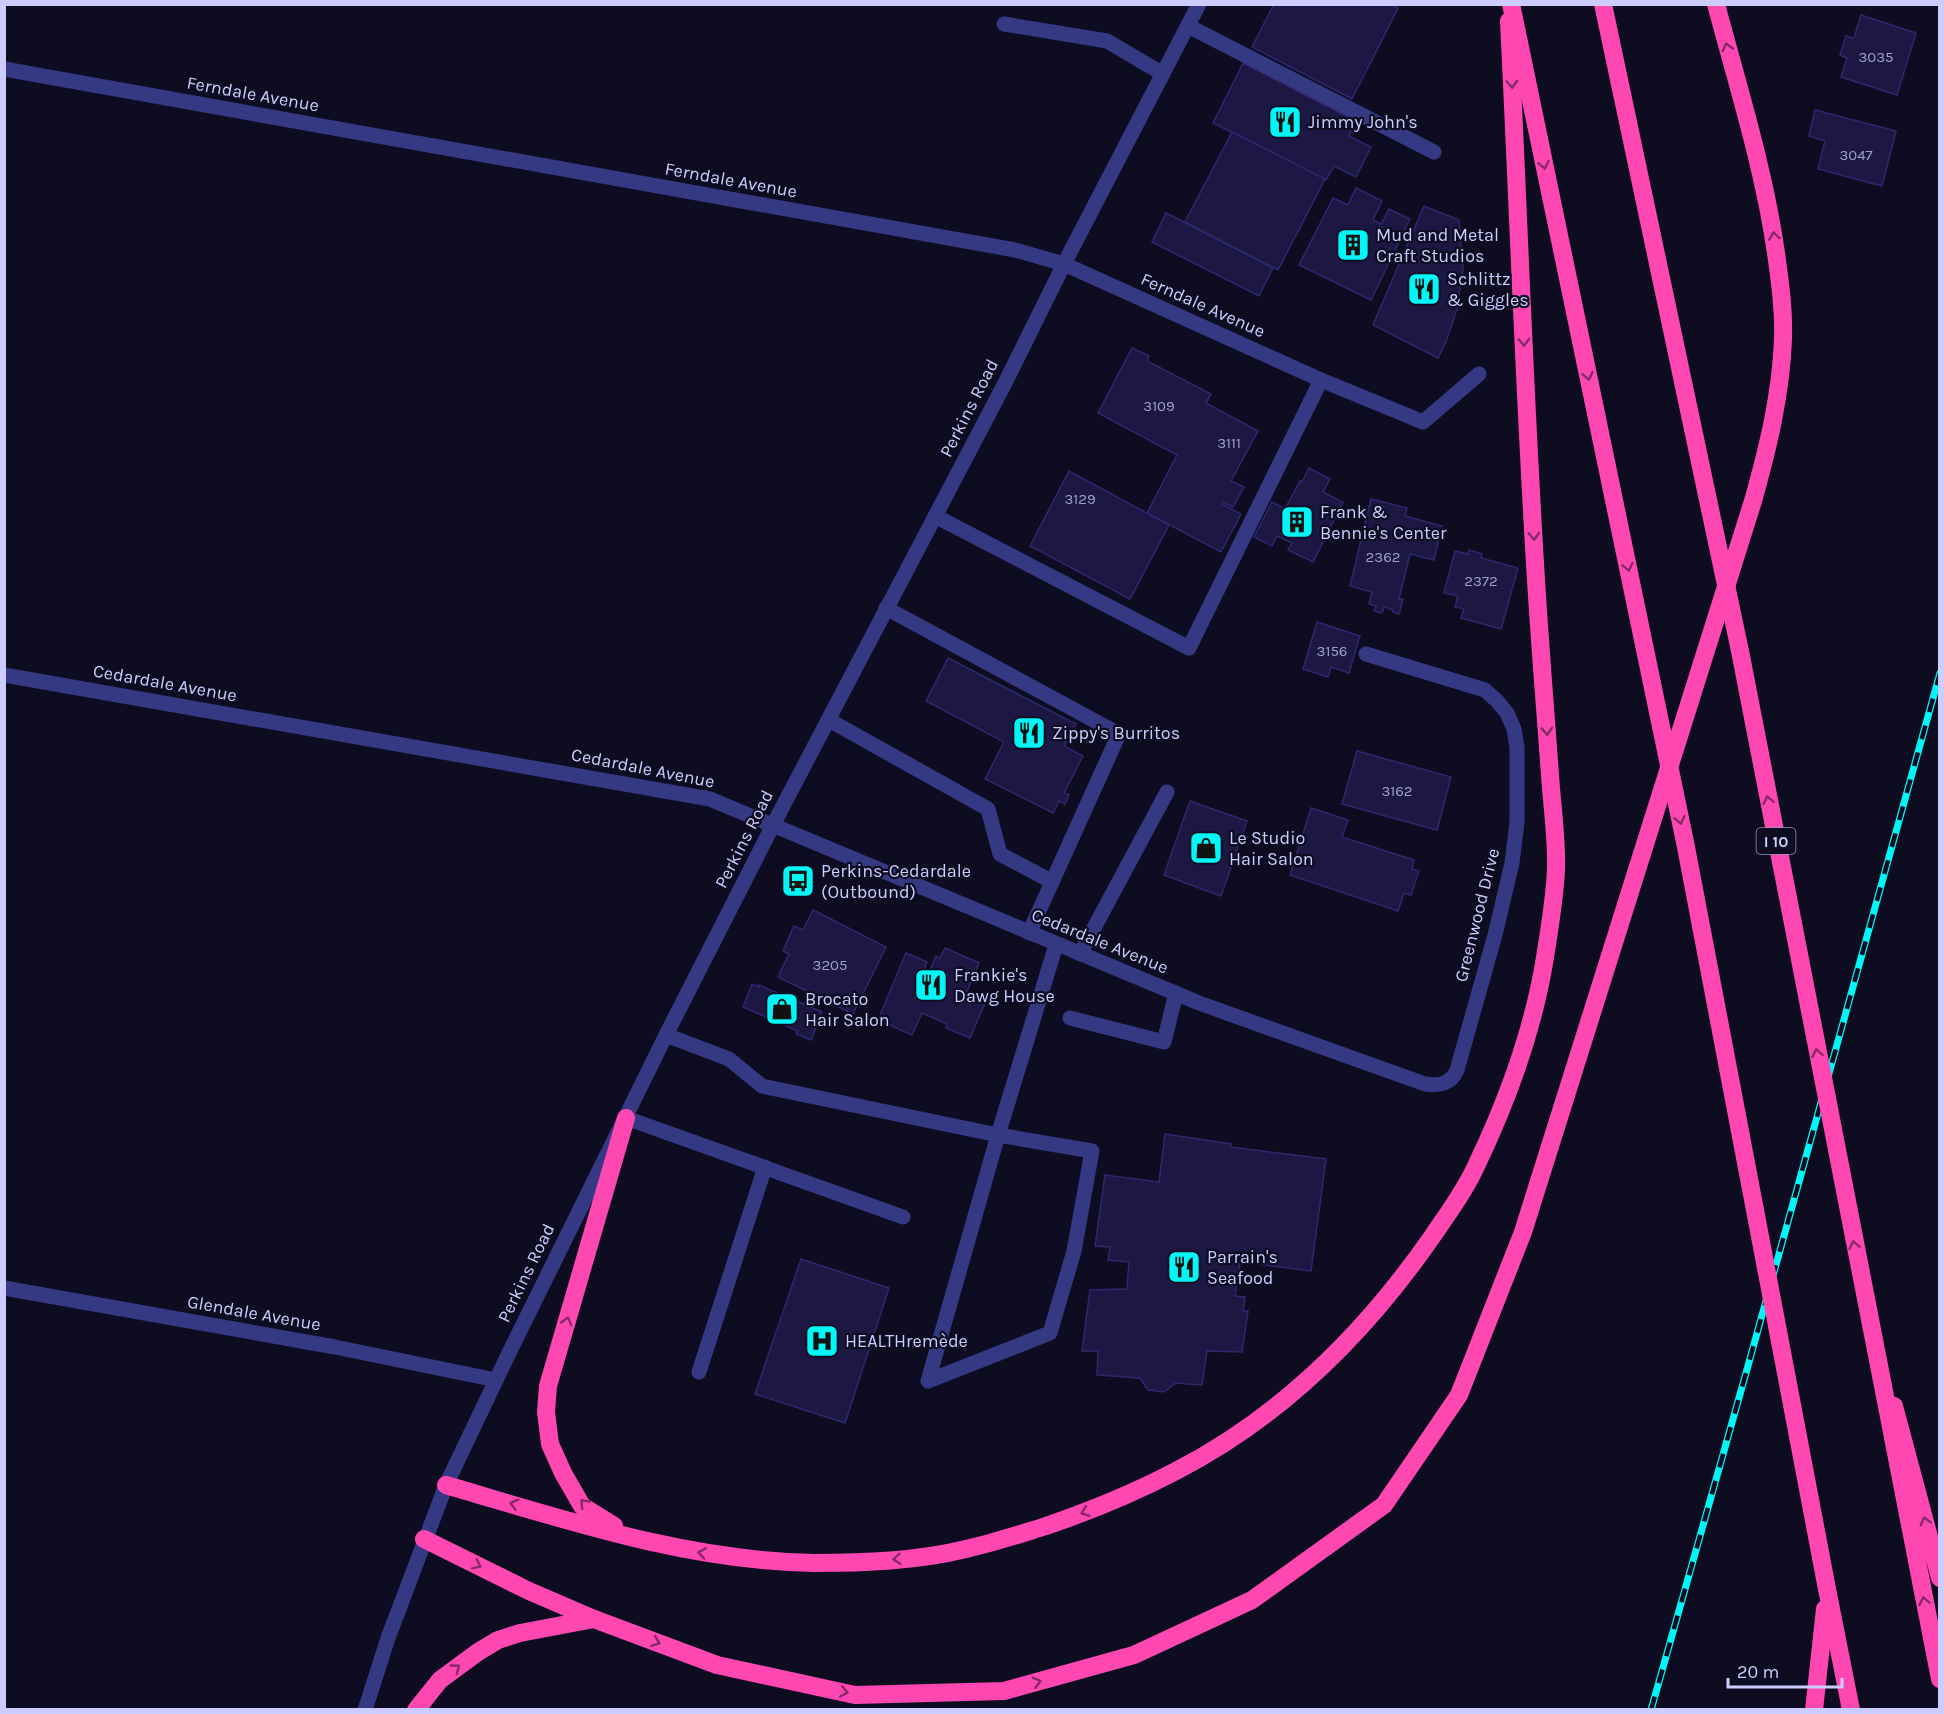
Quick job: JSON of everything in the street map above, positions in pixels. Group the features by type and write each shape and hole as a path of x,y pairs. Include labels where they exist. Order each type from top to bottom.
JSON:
{"highway":[{"path":"446,1485 631,1537 729,1557 819,1563 917,1558 964,1550 1089,1511 1179,1470 1215,1449 1270,1410 1319,1370 1406,1275 1476,1168 1501,1110 1526,1041 1546,954 1556,867 1535,562 1510,4"},
{"path":"1510,4 1686,847 1851,1710"},
{"name":"I 10","path":"1603,4 1740,651 1940,1679"},
{"path":"424,1539 529,1591 594,1619 717,1665 855,1695 1004,1691 1134,1655 1252,1600 1384,1504 1459,1395 1523,1232 1753,501 1767,449 1783,340 1782,294 1771,214 1716,4"},
{"path":"626,1118 548,1386 546,1412 550,1444 582,1506 631,1537"},
{"path":"1859,1270 1940,1578"},
{"path":"1814,1710 1827,1589"},
{"path":"416,1710 440,1680 498,1640 520,1633 594,1619"}],"street":[{"name":"Perkins Road","path":"365,1710 424,1539 446,1485 496,1380 666,1035 773,825 1004,385 1199,4"},
{"path":"1004,24 1107,41 1163,74"},
{"path":"1188,26 1434,152"},
{"name":"Ferndale Avenue","path":"4,69 1016,250 1064,264 1321,380 1424,422 1479,374"},
{"path":"935,516 1190,648 1321,380"},
{"path":"886,608 1119,734 1029,933"},
{"name":"Greenwood Drive","path":"1366,654 1485,690 1507,713 1515,729 1517,822 1512,863 1495,935 1457,1070 1445,1084"},
{"name":"Cedardale Avenue","path":"4,675 710,799 1056,945 1176,993 1425,1084 1435,1086 1445,1084"},
{"path":"829,720 988,809 1000,854 1051,881"},
{"path":"1080,954 1167,792"},
{"path":"666,1035 729,1059 762,1086 998,1135 1092,1151 1074,1251 1050,1333 928,1381 998,1135 1056,945"},
{"path":"1070,1018 1164,1042 1176,993"},
{"path":"626,1118 903,1217"},
{"path":"699,1372 765,1167"},
{"name":"Glendale Avenue","path":"4,1288 335,1347 496,1380"}],"building":[{"path":"1274,4 1391,4 1398,8 1352,99 1252,47"},
{"path":"1861,15 1916,33 1897,95 1841,77 1847,58 1840,55 1846,36 1854,38"},
{"name":"Jimmy John's","path":"1243,63 1356,121 1349,136 1371,147 1356,177 1334,166 1326,180 1213,123"},
{"path":"1815,110 1896,131 1882,186 1818,169 1825,141 1809,136"},
{"path":"1232,132 1325,179 1278,270 1185,222"},
{"name":"Mud and Metal Craft Studios","path":"1356,188 1382,201 1373,220 1381,224 1389,209 1410,219 1371,300 1299,265 1333,198 1348,205"},
{"name":"Schlittz & Giggles","path":"1424,206 1459,220 1463,269 1457,309 1438,358 1373,325"},
{"path":"1166,213 1273,268 1259,296 1152,242"},
{"path":"1132,348 1149,356 1147,361 1211,394 1206,403 1258,431 1231,481 1244,487 1233,507 1223,502 1222,504 1241,514 1221,552 1147,513 1177,455 1098,413"},
{"name":"Frank & Bennie's Center","path":"1309,468 1330,479 1323,492 1343,502 1313,562 1288,550 1292,543 1277,536 1272,546 1254,537 1272,502 1285,509"},
{"path":"1069,471 1169,525 1130,599 1030,546"},
{"path":"1371,499 1407,508 1405,516 1442,526 1434,560 1410,554 1399,599 1403,599 1399,614 1384,607 1382,613 1374,611 1376,606 1369,604 1372,592 1350,586"},
{"path":"1469,550 1482,554 1481,558 1518,568 1501,629 1461,618 1464,609 1455,607 1458,596 1444,593 1455,551 1468,554"},
{"path":"1317,622 1360,636 1349,673 1331,667 1328,677 1303,669"},
{"name":"Zippy's Burritos","path":"948,658 1076,724 1064,746 1083,756 1064,793 1069,795 1065,804 1059,801 1053,813 985,779 1004,742 926,701"},
{"path":"1357,751 1451,777 1437,830 1342,804"},
{"name":"Le Studio Hair Salon","path":"1190,801 1247,821 1221,896 1164,875"},
{"path":"1311,808 1348,820 1342,837 1414,860 1412,869 1419,871 1411,895 1404,893 1398,911 1290,875"},
{"path":"813,910 886,947 853,1014 778,977 789,954 783,951 794,926 803,930"},
{"name":"Frankie's Dawg House","path":"945,948 979,963 966,994 985,1003 970,1038 946,1028 947,1024 922,1013 912,1035 878,1020 906,953 927,962 923,973 933,977 934,972 930,970 936,956 940,958"},
{"name":"Brocato Hair Salon","path":"752,984 822,1012 811,1040 796,1034 798,1031 743,1007"},
{"name":"Parrain's Seafood","path":"1165,1134 1231,1144 1231,1147 1326,1159 1311,1271 1240,1262 1235,1296 1245,1297 1243,1311 1248,1311 1242,1352 1207,1351 1202,1385 1176,1383 1164,1392 1148,1390 1140,1378 1097,1375 1098,1351 1082,1351 1090,1290 1127,1289 1129,1262 1108,1260 1110,1247 1095,1246 1105,1175 1159,1182"},
{"name":"HEALTHremède","path":"801,1259 889,1288 845,1423 755,1394"}],"railway":[{"path":"1651,1710 1940,673"}],"place":[{"name":"Jimmy John's","path":"1285,122"},
{"name":"Mud and Metal Craft Studios","path":"1353,245"},
{"name":"Schlittz & Giggles","path":"1424,289"},
{"name":"Frank & Bennie's Center","path":"1297,522"},
{"name":"Zippy's Burritos","path":"1029,733"},
{"name":"Le Studio Hair Salon","path":"1206,848"},
{"name":"Perkins-Cedardale (Outbound)","path":"798,881"},
{"name":"Frankie's Dawg House","path":"931,985"},
{"name":"Brocato Hair Salon","path":"782,1009"},
{"name":"Parrain's Seafood","path":"1184,1267"},
{"name":"HEALTHremède","path":"822,1341"}]}
